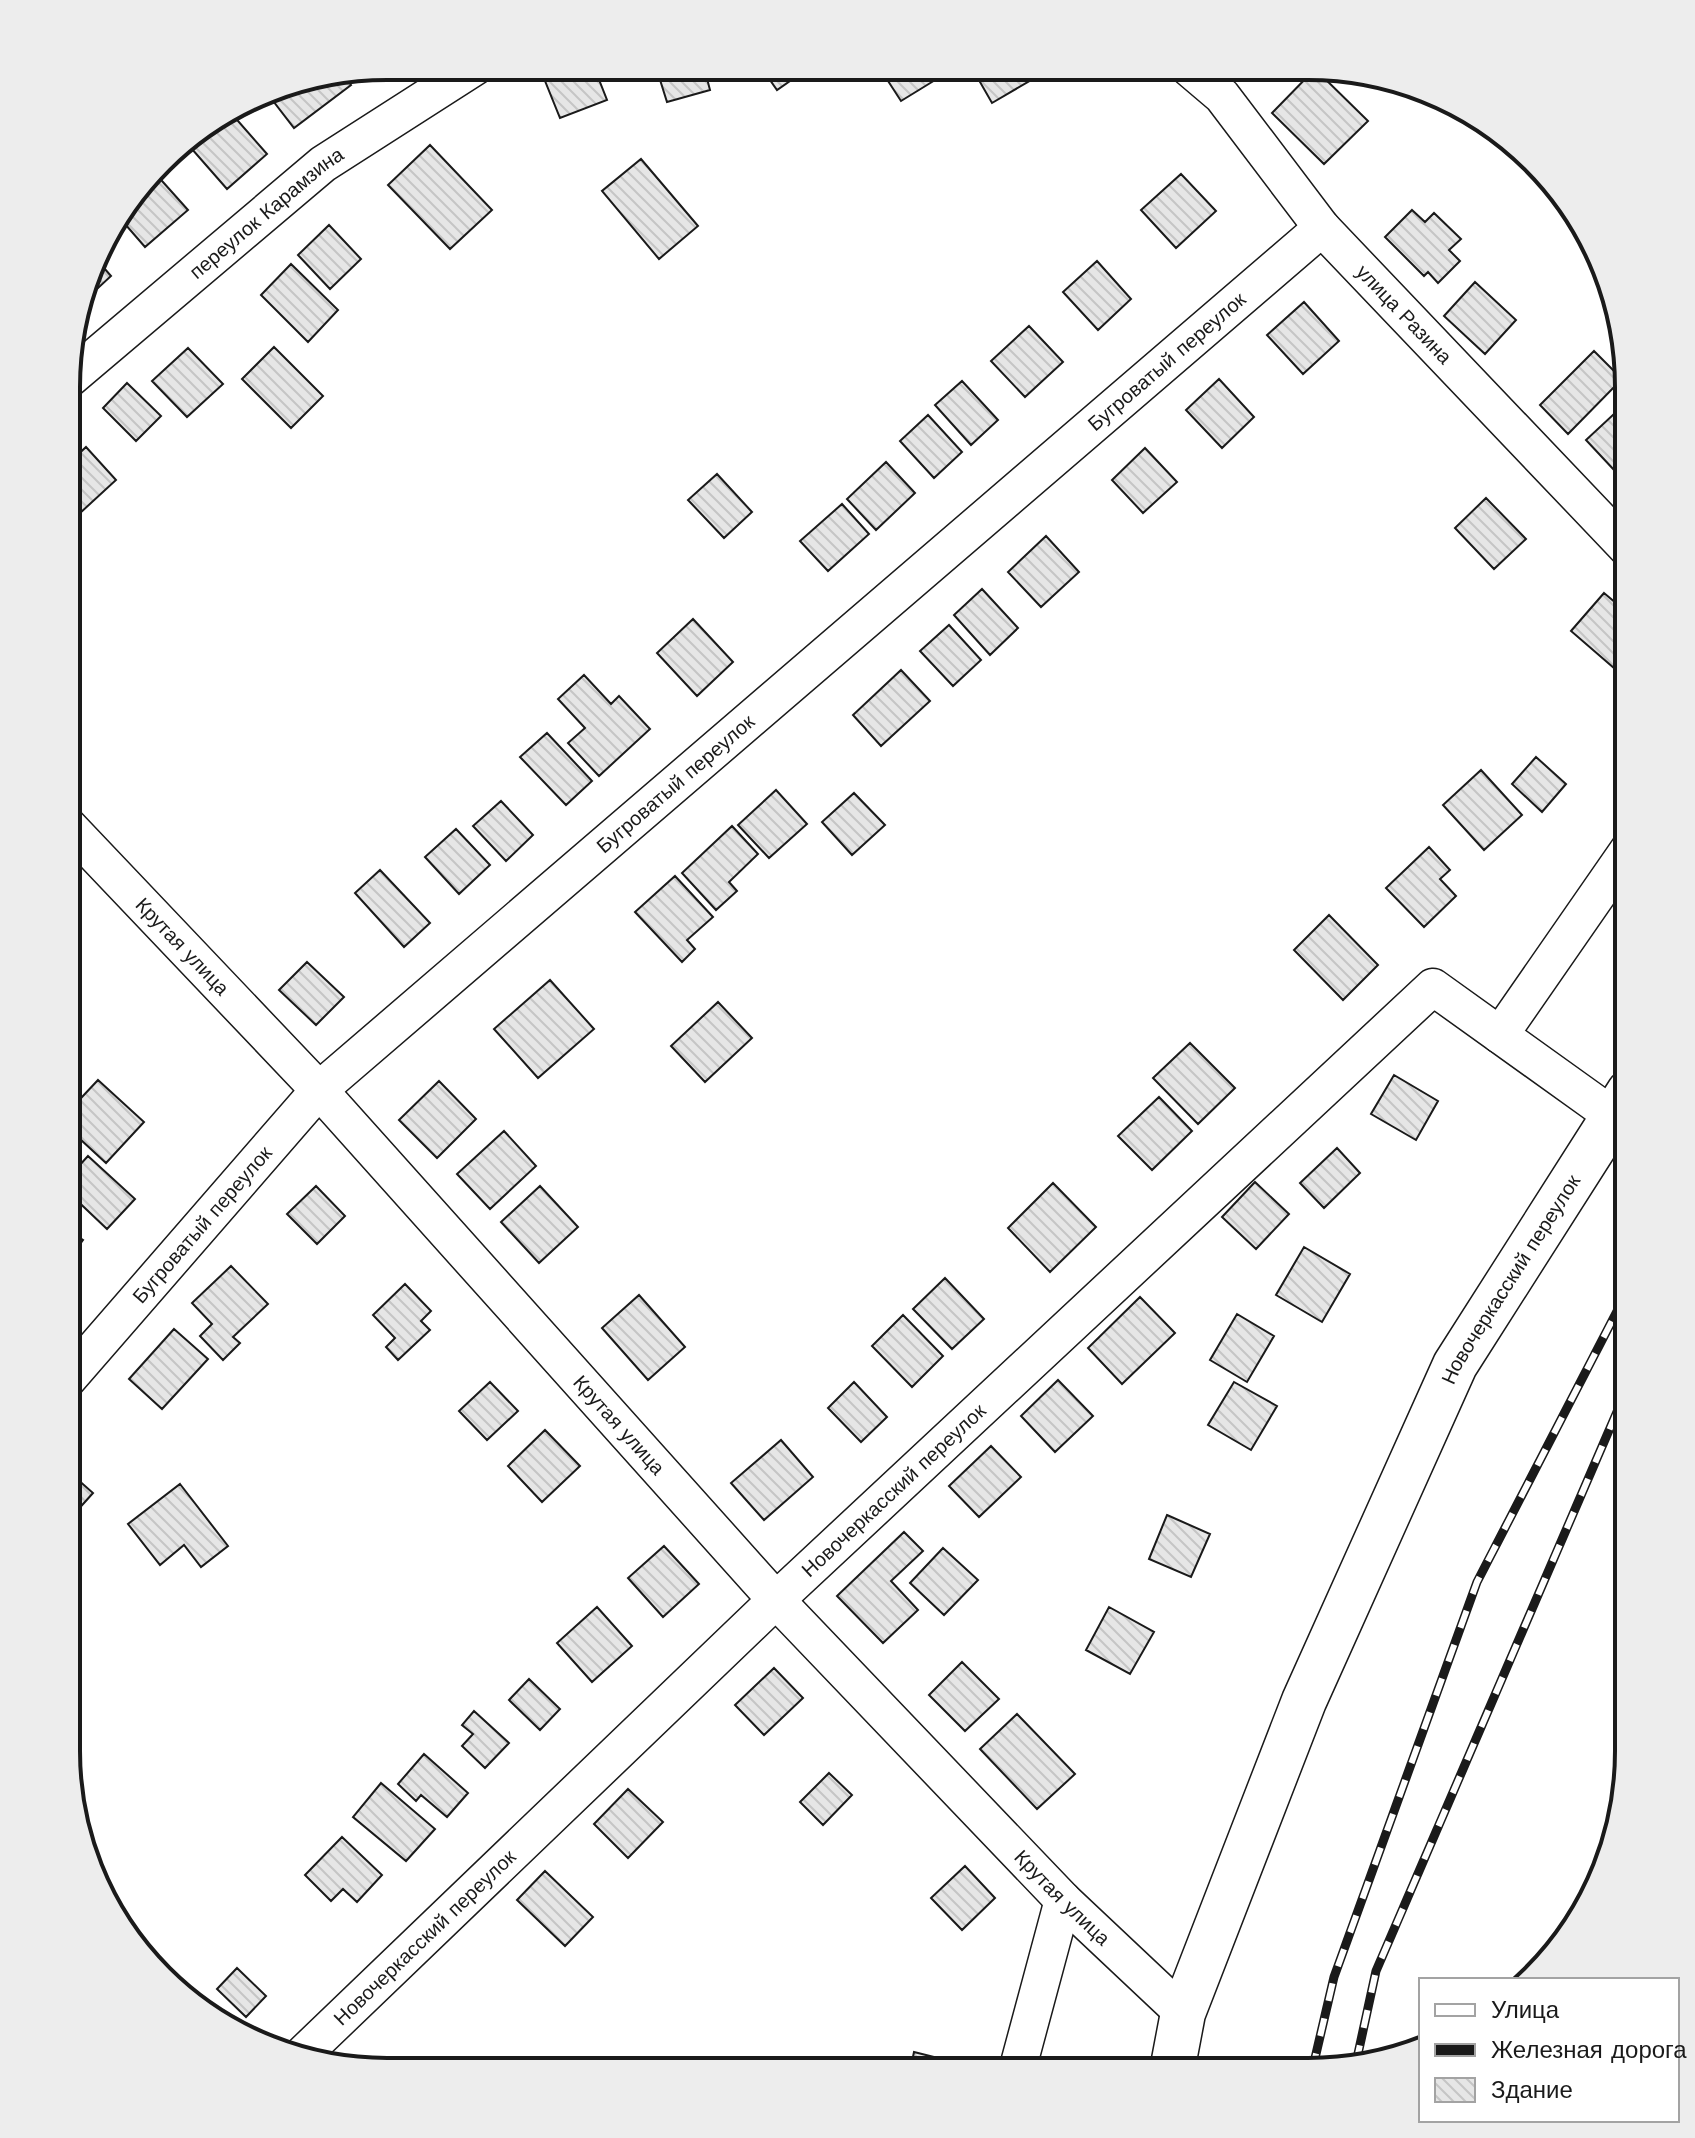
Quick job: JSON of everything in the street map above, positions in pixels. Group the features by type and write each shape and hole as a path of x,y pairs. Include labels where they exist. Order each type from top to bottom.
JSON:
{"main road":[{"name":"Новочеркасский переулок","path":"1174,2058 1183,2013 1304,1701 1455,1365 1615,1113"}],"street":[{"name":"переулок Карамзина","path":"81,369 323,164 454,80"},
{"name":"улица Разина","path":"1228,82 1322,228 1615,535"},
{"name":"Бугроватый переулок","path":"80,1365 319,1090 1322,228"},
{"name":"Крутая улица","path":"80,839 319,1090 776,1600 1063,1900 1183,2013"},
{"path":"1500,1035 1615,869"},
{"name":"Новочеркасский переулок","path":"309,2048 776,1600 1433,987 1500,1035 1615,1101"},
{"path":"1020,2058 1063,1900"}],"building":[{"path":"545,80 599,80 607,100 560,118"},
{"path":"660,80 707,80 710,90 667,102"},
{"path":"770,80 791,80 777,90"},
{"path":"887,80 935,80 901,101"},
{"path":"979,80 1031,80 992,103"},
{"path":"1304,80 1327,81 1368,121 1324,164 1272,113"},
{"path":"349,83 351,85 294,128 274,102 308,90"},
{"path":"236,119 267,154 227,189 192,150"},
{"path":"430,145 492,210 450,249 388,185"},
{"path":"641,159 698,226 659,259 602,191"},
{"path":"1181,174 1216,211 1176,248 1141,210"},
{"path":"161,180 188,210 145,247 126,225"},
{"path":"1412,210 1425,222 1434,213 1461,239 1449,250 1460,261 1438,283 1428,272 1424,276 1385,237"},
{"path":"329,225 361,259 330,289 298,255"},
{"path":"1097,261 1131,299 1098,330 1063,292"},
{"path":"291,264 338,310 308,342 261,295"},
{"path":"104,268 111,276 95,291"},
{"path":"1475,282 1516,320 1485,354 1444,316"},
{"path":"1304,302 1339,341 1303,374 1267,335"},
{"path":"1029,326 1063,362 1025,397 991,361"},
{"path":"274,347 323,396 291,428 242,379"},
{"path":"188,348 223,384 187,417 152,381"},
{"path":"1594,351 1614,371 1615,386 1568,434 1540,405"},
{"path":"1219,379 1254,417 1222,448 1186,410"},
{"path":"962,381 998,420 971,445 935,405"},
{"path":"127,383 161,416 136,441 103,408"},
{"path":"1615,413 1615,471 1586,440"},
{"path":"928,415 962,452 934,478 900,441"},
{"path":"86,447 116,480 80,513 80,453"},
{"path":"1145,448 1177,482 1143,513 1112,480"},
{"path":"886,462 915,493 876,530 847,499"},
{"path":"717,474 752,512 724,538 688,500"},
{"path":"1486,498 1526,539 1494,569 1455,528"},
{"path":"842,504 869,534 828,571 800,541"},
{"path":"1046,536 1079,572 1041,607 1008,572"},
{"path":"982,589 1018,628 990,655 954,615"},
{"path":"1604,593 1615,602 1615,669 1571,631"},
{"path":"693,619 733,662 697,696 657,653"},
{"path":"949,625 981,660 953,686 920,651"},
{"path":"901,670 930,701 881,746 853,715"},
{"path":"584,675 611,704 619,696 650,729 599,776 568,743 585,728 558,699"},
{"path":"547,733 592,781 566,805 520,757"},
{"path":"1536,757 1566,784 1542,812 1512,784"},
{"path":"1481,770 1522,815 1484,850 1443,805"},
{"path":"776,790 807,824 769,858 738,825"},
{"path":"854,793 885,825 852,855 822,822"},
{"path":"501,801 533,835 506,861 473,826"},
{"path":"732,826 758,854 729,882 737,891 716,910 682,873"},
{"path":"456,829 490,865 459,894 425,857"},
{"path":"1429,847 1450,870 1440,879 1456,896 1424,927 1386,888"},
{"path":"380,870 430,923 404,947 355,893"},
{"path":"675,876 713,917 687,940 695,949 682,962 635,912"},
{"path":"1329,915 1378,965 1343,1000 1294,950"},
{"path":"307,962 344,997 316,1025 279,990"},
{"path":"550,980 594,1029 538,1078 494,1029"},
{"path":"718,1002 752,1038 705,1082 671,1046"},
{"path":"1190,1043 1235,1088 1198,1124 1153,1078"},
{"path":"1394,1075 1438,1101 1416,1140 1371,1114"},
{"path":"98,1080 144,1122 106,1163 80,1139 80,1099"},
{"path":"439,1081 476,1119 437,1158 399,1120"},
{"path":"1159,1097 1192,1131 1152,1170 1118,1136"},
{"path":"504,1131 536,1166 490,1209 457,1174"},
{"path":"1337,1148 1360,1173 1324,1208 1300,1183"},
{"path":"88,1156 135,1199 107,1229 80,1203 80,1165"},
{"path":"1255,1182 1289,1214 1256,1249 1222,1217"},
{"path":"1053,1183 1096,1227 1050,1272 1008,1228"},
{"path":"316,1186 345,1216 317,1244 287,1214"},
{"path":"540,1186 578,1227 539,1263 501,1222"},
{"path":"1304,1247 1350,1274 1322,1322 1276,1295"},
{"path":"231,1266 268,1304 233,1337 240,1343 223,1360 200,1336 212,1324 192,1303"},
{"path":"945,1278 984,1319 952,1349 913,1309"},
{"path":"405,1284 431,1311 421,1321 430,1330 398,1360 386,1347 395,1338 373,1315"},
{"path":"639,1295 685,1347 648,1380 602,1328"},
{"path":"1140,1297 1175,1333 1122,1384 1088,1348"},
{"path":"1237,1314 1274,1336 1247,1382 1210,1360"},
{"path":"903,1315 943,1356 912,1387 872,1346"},
{"path":"174,1329 208,1359 162,1409 129,1379"},
{"path":"1058,1380 1093,1416 1055,1452 1021,1416"},
{"path":"490,1382 518,1411 487,1440 459,1411"},
{"path":"854,1382 887,1417 861,1442 828,1408"},
{"path":"1234,1382 1277,1406 1251,1450 1208,1425"},
{"path":"545,1430 580,1466 542,1502 508,1466"},
{"path":"781,1440 813,1477 764,1520 731,1483"},
{"path":"991,1446 1021,1477 979,1517 949,1486"},
{"path":"80,1482 93,1493 80,1507"},
{"path":"180,1484 228,1546 201,1567 184,1545 160,1565 128,1524"},
{"path":"1167,1515 1210,1534 1191,1577 1149,1559"},
{"path":"904,1532 923,1551 891,1581 918,1610 883,1643 837,1596"},
{"path":"664,1546 699,1584 663,1617 628,1578"},
{"path":"943,1548 978,1580 944,1615 910,1583"},
{"path":"597,1607 632,1646 592,1682 557,1643"},
{"path":"1109,1607 1154,1632 1130,1674 1086,1650"},
{"path":"962,1662 999,1699 965,1731 929,1695"},
{"path":"774,1668 803,1698 764,1735 735,1705"},
{"path":"529,1679 560,1709 540,1730 509,1700"},
{"path":"474,1711 509,1743 485,1768 462,1746 473,1734 462,1725"},
{"path":"1017,1714 1075,1774 1037,1809 980,1749"},
{"path":"424,1754 468,1793 447,1817 421,1795 416,1801 398,1784"},
{"path":"829,1773 852,1795 823,1825 800,1802"},
{"path":"381,1783 435,1829 406,1861 353,1817"},
{"path":"628,1789 663,1822 628,1858 594,1824"},
{"path":"342,1837 382,1875 357,1902 343,1889 331,1901 305,1875"},
{"path":"965,1866 995,1898 962,1930 931,1898"},
{"path":"545,1871 593,1917 565,1946 517,1900"},
{"path":"237,1968 266,1996 246,2017 217,1989"},
{"path":"914,2052 938,2058 913,2058"}],"railway":[{"path":"1315,2058 1334,1977 1477,1582 1615,1315"},
{"path":"1358,2053 1376,1971 1615,1416"}]}
